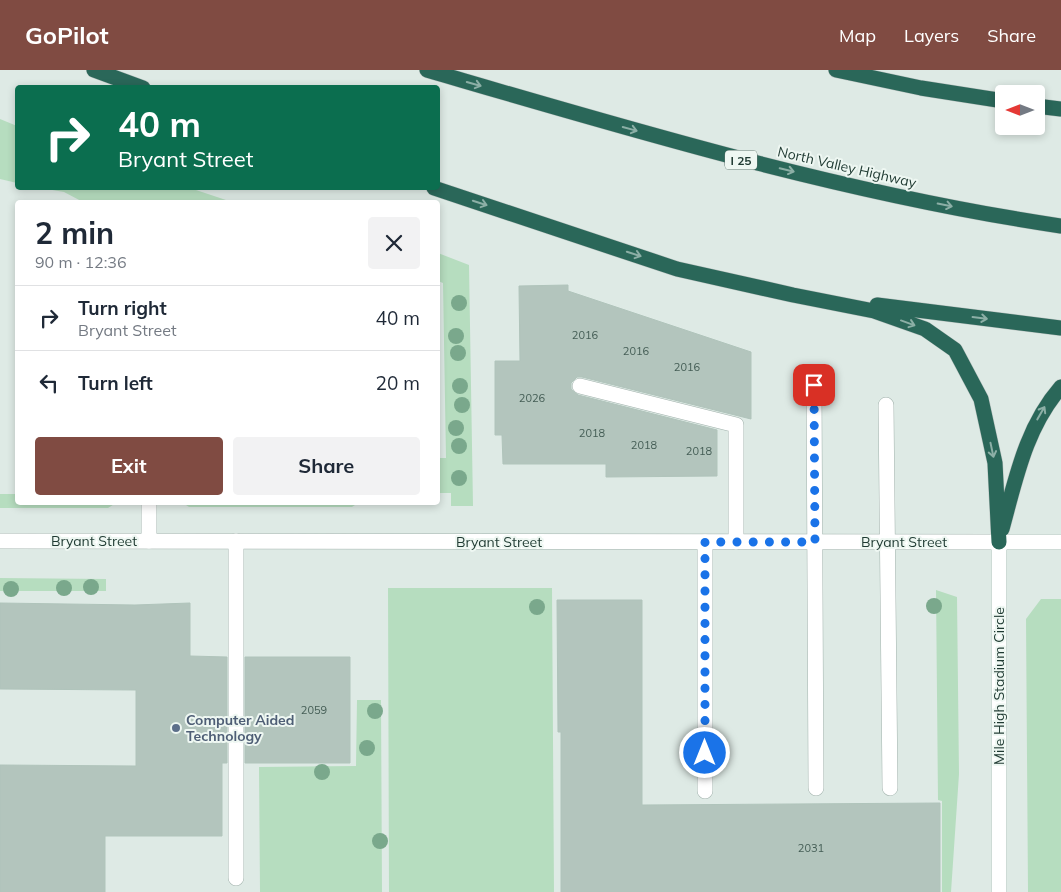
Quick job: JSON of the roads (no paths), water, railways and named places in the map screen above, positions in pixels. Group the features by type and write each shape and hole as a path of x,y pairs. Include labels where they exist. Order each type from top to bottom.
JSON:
{"highway":[{"path":"94,70 135,85"},
{"name":"North Valley Highway","path":"427,70 621,127 750,162 898,196 1061,226"},
{"path":"836,70 921,88 995,100"},
{"path":"921,88 995,95"},
{"path":"1045,99 1061,100"},
{"path":"1045,107 1061,109"},
{"path":"440,190 677,269 874,311 925,329 955,350 981,399 995,464 999,542"},
{"path":"793,295 1061,328"},
{"path":"999,542 1020,462 1034,426 1048,402 1061,387"}],"street":[{"path":"814,385 816,788"},
{"path":"580,386 736,425 736,542"},
{"path":"886,405 890,788"},
{"path":"148,541 149,505"},
{"name":"Bryant Street","path":"0,541 999,542"},
{"path":"236,541 236,878"},
{"path":"705,542 705,791"},
{"path":"999,542 1061,542"},
{"name":"Mile High Stadium Circle","path":"999,542 999,892"}],"place":[{"name":"Computer Aided Technology","path":"176,728"}]}
